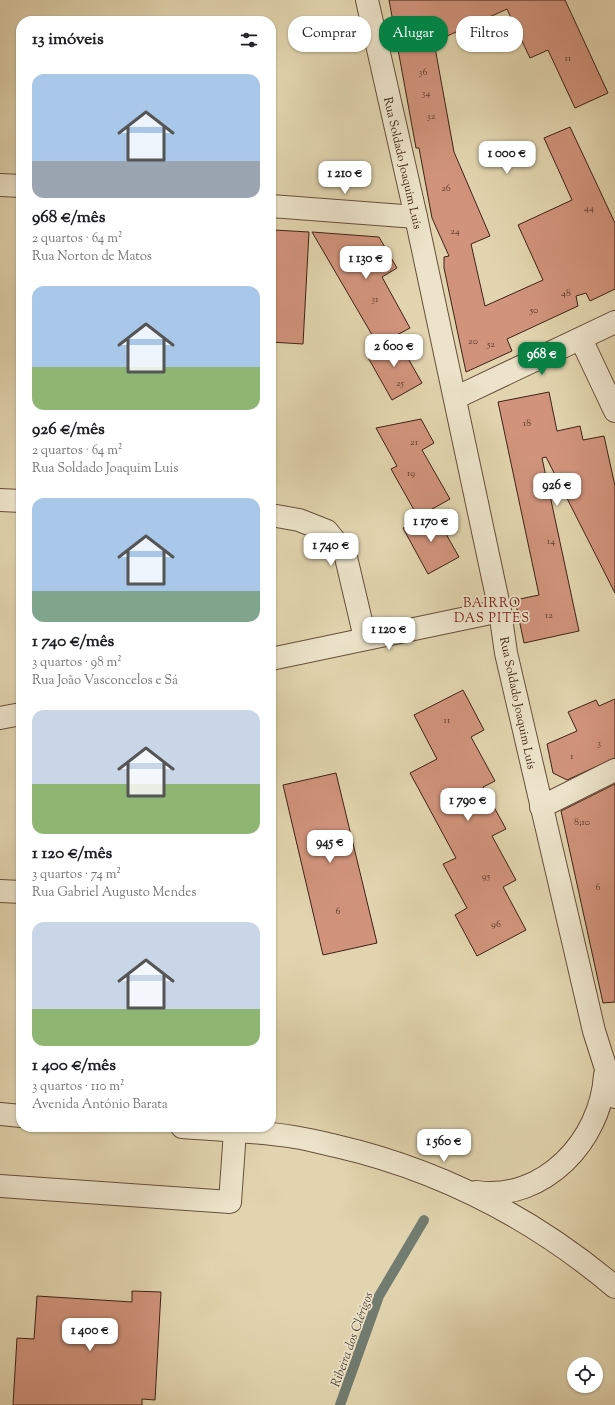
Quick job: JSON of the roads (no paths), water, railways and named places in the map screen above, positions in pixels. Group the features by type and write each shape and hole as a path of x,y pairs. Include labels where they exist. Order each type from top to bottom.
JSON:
{"street":[{"name":"Rua Soldado Joaquim Luís","path":"367,0 455,398 500,611 506,653 594,1031 615,1097"},
{"path":"0,184 16,186"},
{"path":"276,206 416,218"},
{"path":"455,398 615,322"},
{"path":"581,339 615,411"},
{"path":"0,500 16,501"},
{"path":"276,516 299,520 326,531 345,553 365,638"},
{"path":"276,658 365,638 500,611"},
{"path":"0,718 16,715"},
{"path":"541,807 615,770"},
{"path":"0,891 16,892"},
{"path":"467,1191 487,1194 508,1192 533,1184 557,1169 572,1155 596,1116 602,1103 606,1068"},
{"path":"0,1114 16,1116"},
{"path":"0,1186 230,1202 235,1132"},
{"path":"245,1132 295,1137 371,1155 447,1182 493,1203 528,1224 573,1255 615,1287"}],"waterway":[{"name":"Ribeira dos Clérigos","path":"340,1405 379,1296 424,1220"}],"district":[{"name":"BAIRRO DAS PITES","path":"492,610"}]}
